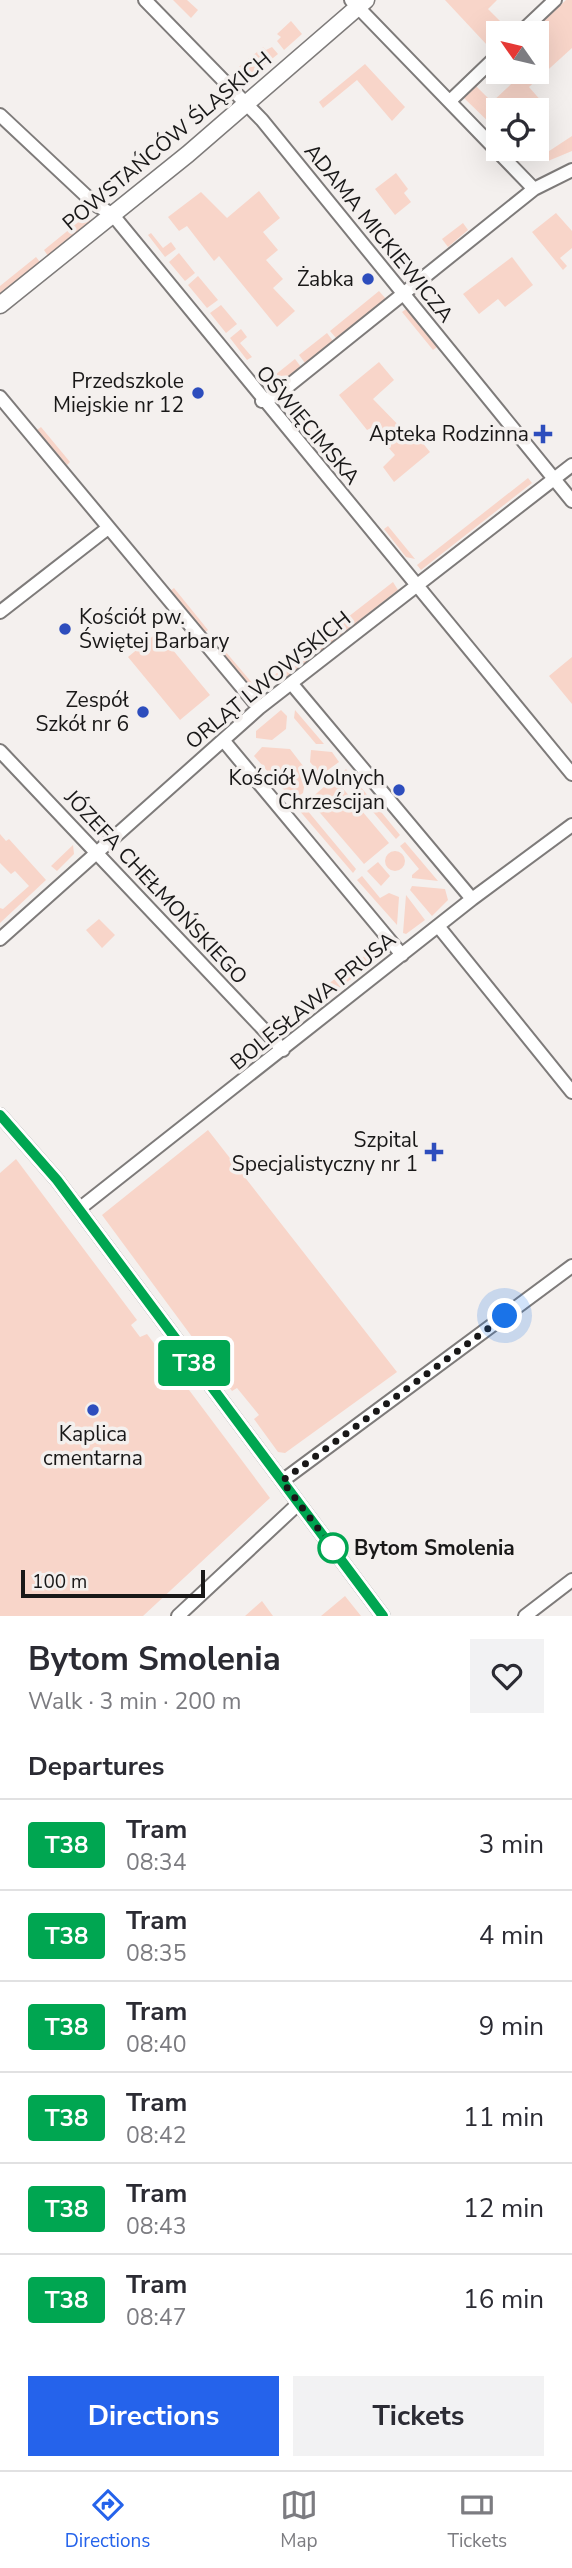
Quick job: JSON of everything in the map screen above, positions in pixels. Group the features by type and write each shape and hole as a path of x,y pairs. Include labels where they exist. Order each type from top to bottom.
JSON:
{"street":[{"name":"ADAMA MICKIEWICZA","path":"145,0 248,103 572,501"},
{"path":"533,21 555,0"},
{"name":"POWSTAŃCÓW ŚLĄSKICH","path":"0,306 248,103 358,2"},
{"path":"358,2 534,189"},
{"path":"451,100 486,66"},
{"name":"OŚWIĘCIMSKA","path":"0,115 96,205 112,214 262,401 572,774"},
{"path":"262,401 276,395 534,189 572,170"},
{"path":"0,397 259,708"},
{"name":"ORLĄT LWOWSKICH","path":"0,939 259,708 572,465"},
{"path":"0,612 108,528"},
{"path":"291,683 472,899"},
{"path":"223,740 401,955"},
{"name":"JÓZEFA CHEŁMOŃSKIEGO","path":"0,751 283,1050"},
{"name":"BOLESŁAWA PRUSA","path":"79,1209 472,899 572,825"},
{"path":"438,926 572,1091"},
{"path":"0,1115 43,1162 79,1209 383,1616"},
{"path":"282,1481 572,1266"},
{"path":"178,1616 298,1504"},
{"path":"525,1616 572,1580"}],"shaded area":[{"path":"173,0 187,0 198,10 191,18"},
{"path":"445,0 497,0 488,9 500,21 486,21 486,44"},
{"path":"566,0 572,0 572,48 550,68 550,21 544,21"},
{"path":"291,21 302,34 284,50 277,41 281,37 277,34"},
{"path":"263,47 266,50 272,47 278,54 243,82 234,71"},
{"path":"365,64 405,107 392,121 357,80 323,108 319,102"},
{"path":"511,84 532,84 529,87 539,98 496,98"},
{"path":"475,85 488,98 486,119 464,98"},
{"path":"572,136 572,151 549,161 549,151"},
{"path":"396,173 408,189 404,193 411,202 395,215 375,189"},
{"path":"259,191 280,218 263,232 278,250 266,260 283,279 273,288 295,311 277,327 219,256 214,261 187,226 179,231 168,217 201,192 227,218"},
{"path":"556,213 572,231 572,248 560,258 567,266 563,270 532,232"},
{"path":"87,215 91,222 48,256 44,250"},
{"path":"463,223 468,230 448,247 442,239"},
{"path":"151,233 163,248 171,242 176,249 165,257 148,235"},
{"path":"179,253 195,273 185,281 169,262"},
{"path":"36,257 40,262 0,295 0,286"},
{"path":"512,257 533,285 505,307 498,299 479,314 463,294"},
{"path":"198,276 218,300 207,308 188,285"},
{"path":"379,291 386,299 336,338 330,331"},
{"path":"221,305 237,324 226,333 210,313"},
{"path":"406,309 437,347 433,350 402,312"},
{"path":"241,329 247,337 240,343 252,357 247,360 230,338"},
{"path":"327,333 333,341 305,363 299,355"},
{"path":"295,359 301,367 271,390 265,383"},
{"path":"379,362 394,380 373,399 408,435 413,431 430,452 394,482 383,467 395,455 371,428 367,430 339,395"},
{"path":"289,403 316,437 312,440 285,406"},
{"path":"41,427 70,462 67,465 37,430"},
{"path":"528,478 532,483 421,570 417,565"},
{"path":"388,526 415,559 406,557 384,529"},
{"path":"393,582 398,590 318,653 312,645"},
{"path":"174,588 208,630 204,633 170,591"},
{"path":"158,632 210,695 180,720 128,657"},
{"path":"306,649 312,657 277,684 272,677"},
{"path":"225,651 253,684 249,687 221,654"},
{"path":"572,657 572,704 549,676"},
{"path":"281,710 287,716 286,729 272,740 256,738 256,731"},
{"path":"295,710 324,744 316,744 294,718"},
{"path":"262,747 290,749 307,771 303,793 293,800 254,756"},
{"path":"311,750 332,752 339,762 321,775 310,762"},
{"path":"346,769 400,835 396,839 341,774"},
{"path":"334,778 389,843 364,864 309,800"},
{"path":"302,804 356,869 353,873 298,809"},
{"path":"0,834 6,841 9,839 46,880 0,923 0,908 3,909 29,886 15,871 11,874 0,863"},
{"path":"405,842 438,881 412,878 419,869 400,846"},
{"path":"73,845 74,854 57,871 51,866"},
{"path":"395,851 402,854 405,861 402,868 395,871 388,868 385,861 388,854"},
{"path":"378,862 390,876 381,886 367,871"},
{"path":"362,876 380,898 389,893 399,897 397,925 357,880"},
{"path":"412,886 445,889 448,900 432,916 410,890"},
{"path":"406,895 425,920 406,934 403,933"},
{"path":"99,919 115,935 102,948 86,930"},
{"path":"379,945 385,953 329,996 323,988"},
{"path":"208,1130 397,1372 285,1453 278,1452 254,1419 259,1415 237,1388 232,1391 102,1215"},
{"path":"16,1159 137,1320 131,1325 140,1337 147,1334 270,1498 143,1616 0,1616 0,1173"},
{"path":"345,1596 361,1616 321,1616"},
{"path":"262,1601 273,1616 245,1616"}],"tram line":[{"path":"0,1115 57,1180 383,1616"},
{"name":"T38","path":"0,1115 57,1180 383,1616"}],"place":[{"name":"Żabka","path":"368,279"},
{"name":"Przedszkole Miejskie nr 12","path":"198,393"},
{"name":"Apteka Rodzinna","path":"543,434"},
{"name":"Kościół pw. Świętej Barbary","path":"65,629"},
{"name":"Zespół Szkół nr 6","path":"143,712"},
{"name":"Kościół Wolnych Chrześcijan","path":"399,790"},
{"name":"Szpital Specjalistyczny nr 1","path":"434,1152"},
{"name":"Kaplica cmentarna","path":"93,1410"},
{"name":"Bytom Smolenia","path":"333,1548"}],"route":[{"path":"333,1548 282,1481 505,1316"}]}
